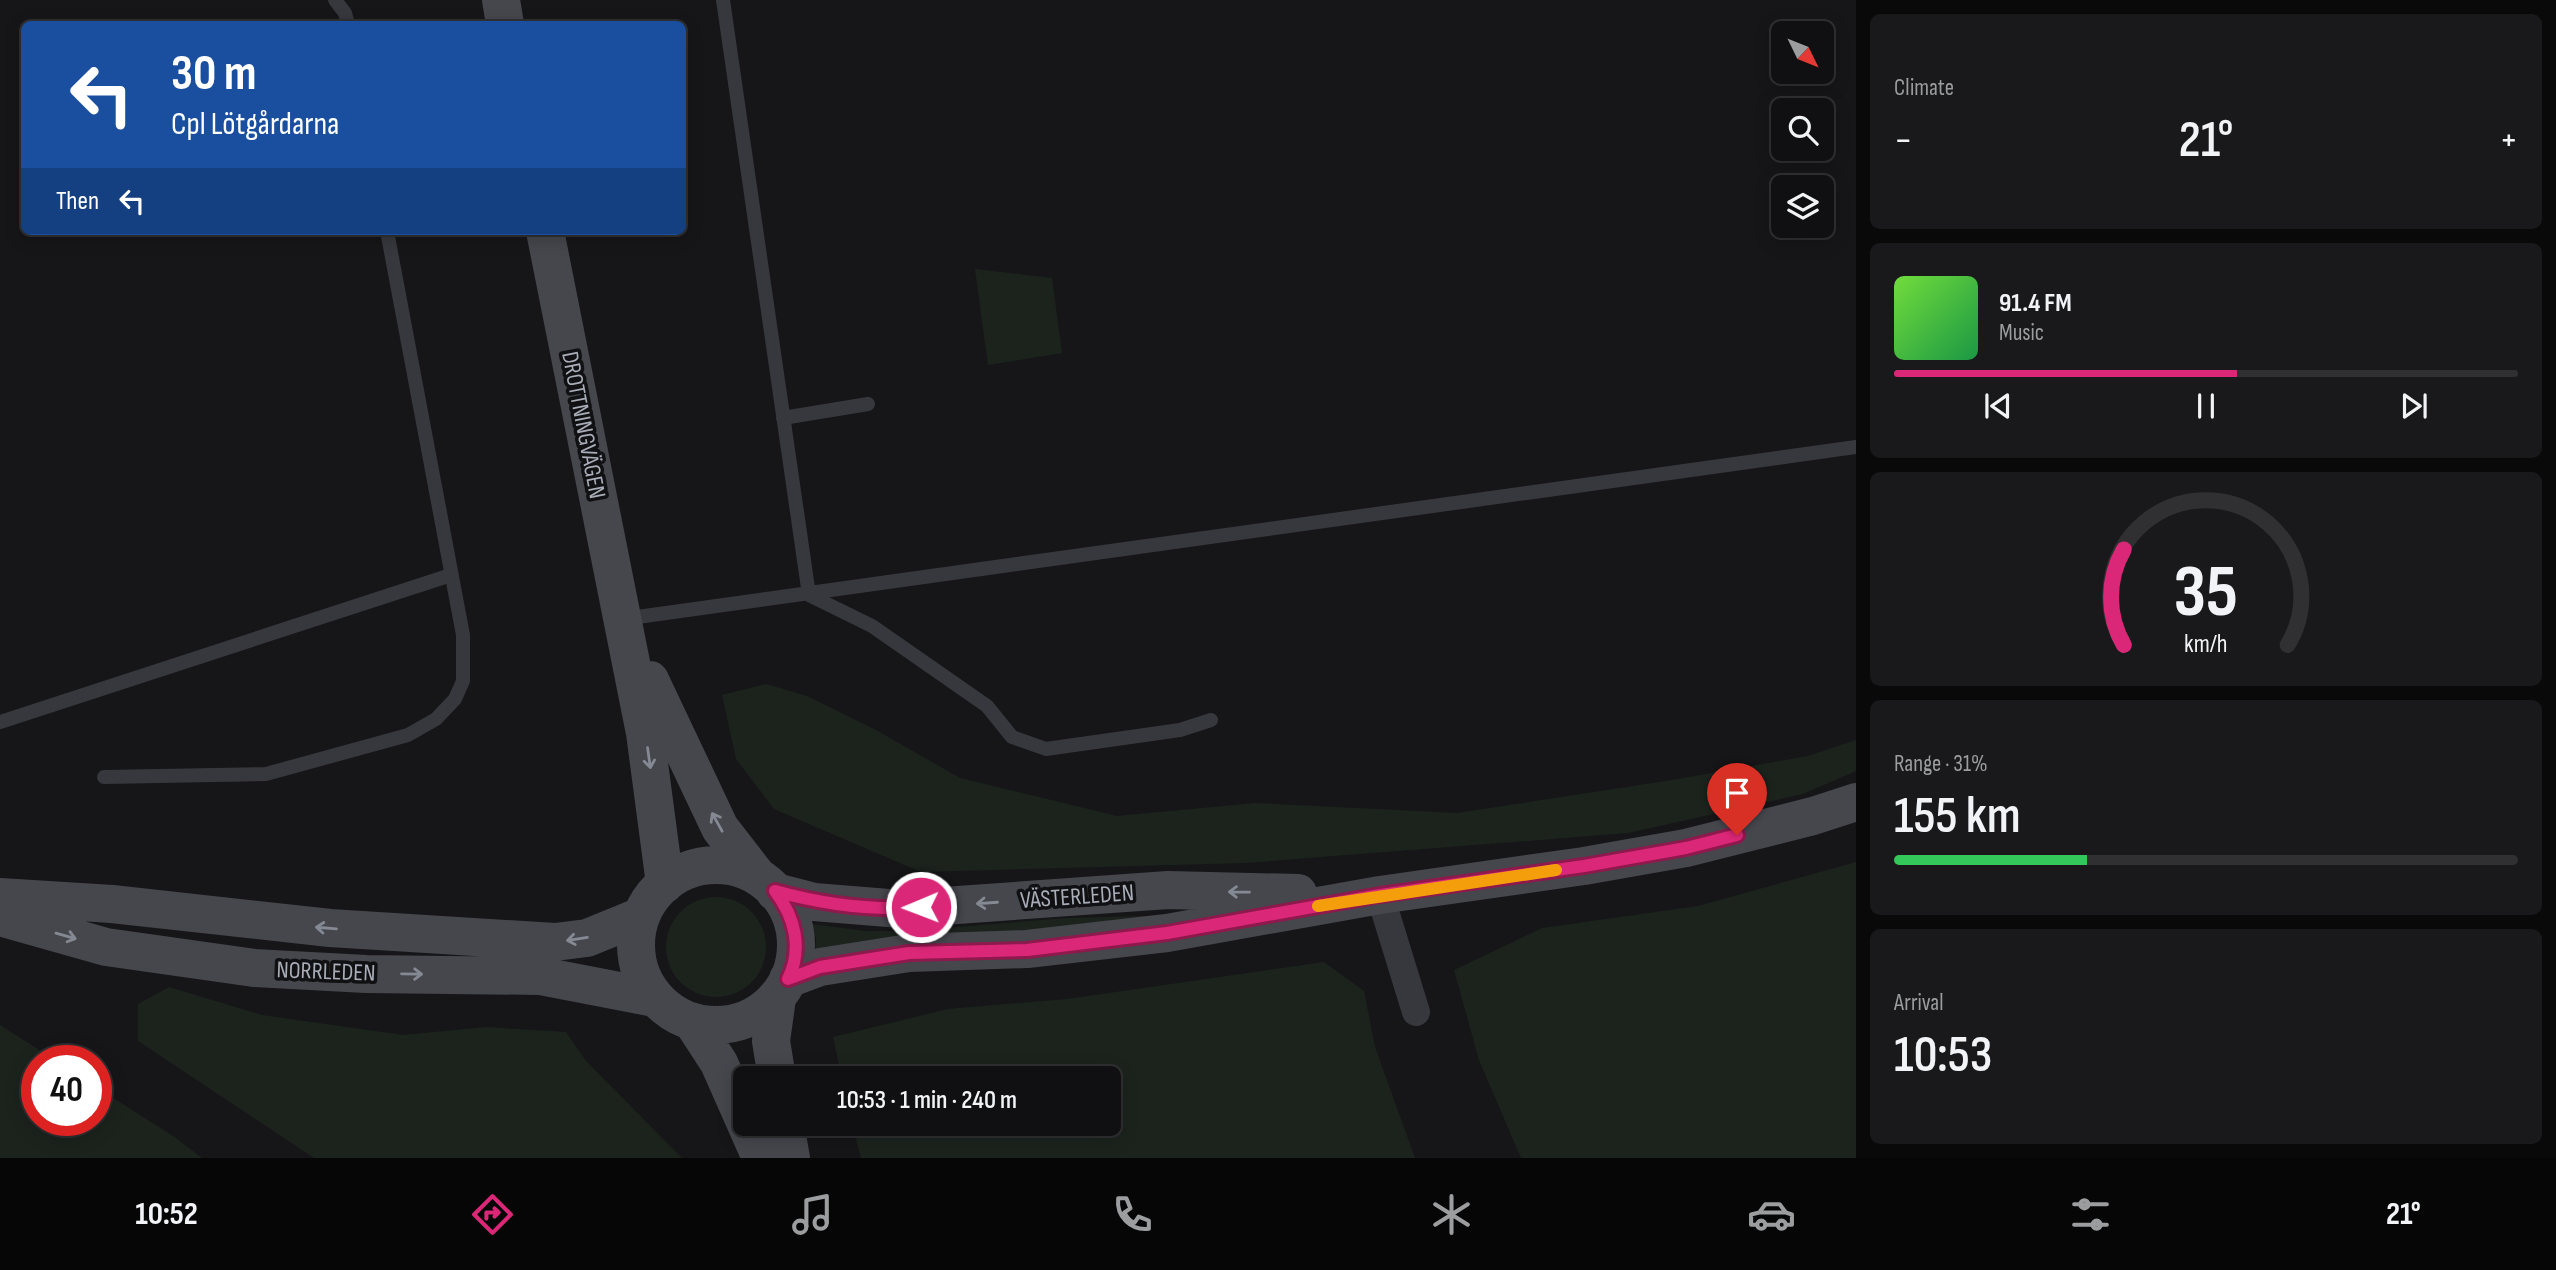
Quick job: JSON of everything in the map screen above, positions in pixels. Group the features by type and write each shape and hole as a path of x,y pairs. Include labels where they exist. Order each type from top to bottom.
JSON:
{"street":[{"path":"501,0 504,21"},
{"name":"DROTTNINGVÄGEN","path":"546,235 645,733 665,884"},
{"name":"DROTTNINGVÄGEN","path":"623,619 720,828 766,884"},
{"name":"VÄSTERLEDEN","path":"783,988 820,967 909,953 1027,950 1155,934 1380,895 1584,866 1686,848 1813,816 1856,802"},
{"path":"775,1066 771,1041 783,988 794,962 795,934 784,904 766,884 737,868 711,865 696,867 673,877 654,893 641,916 637,931 637,961 647,987 666,1009 693,1023 732,1024 755,1016 783,988"},
{"name":"VÄSTERLEDEN","path":"766,884 814,902 901,909 1168,890 1380,895"},
{"path":"1380,895 1416,1012"},
{"name":"NORRLEDEN","path":"0,897 112,904 330,928 555,942 587,939 641,916"},
{"name":"NORRLEDEN","path":"0,917 106,947 254,968 366,974 541,976 655,998"},
{"path":"693,1023 719,1063 761,1158"},
{"path":"787,1136 791,1158"}],"lane":[{"path":"335,0 345,13 347,21"},
{"path":"723,0 809,594"},
{"path":"104,777 266,774 408,735 436,719 455,699 463,681 463,635 388,235"},
{"path":"783,418 868,404"},
{"path":"623,619 1856,447"},
{"path":"0,722 451,575"},
{"path":"809,594 872,625 987,706 1012,737 1046,749 1180,730 1211,720"}],"shaded area":[{"path":"975,269 1052,278 1062,353 988,365"},
{"path":"766,684 807,696 876,730 960,778 1117,816 1255,803 1457,813 1808,756 1856,740 1856,771 1803,794 1628,833 1245,863 921,872 774,809 736,759 722,695"},
{"path":"1856,862 1856,1158 1521,1158 1479,1060 1454,970 1542,928 1698,906"},
{"path":"716,897 735,901 751,912 762,928 766,947 762,966 751,982 735,993 716,997 697,993 681,982 670,966 666,947 670,928 681,912 697,901"},
{"path":"1182,916 815,961 816,939 812,924 865,931 906,931 1067,918"},
{"path":"1324,962 1364,991 1375,1047 1415,1158 861,1158 855,1136 1121,1136 1121,1066 839,1066 833,1037 948,1009 1067,999"},
{"path":"169,987 262,1015 403,1035 486,1027 566,1032 586,1061 682,1158 314,1158 138,1041 138,1004"},
{"path":"0,1025 31,1045 21,1045 21,1136 112,1136 112,1097 202,1158 0,1158"}],"slow traffic":[{"path":"1318,906 1556,870"}],"route":[{"path":"921,907 901,909 814,902 775,891 792,921 795,934 794,962 788,979 820,967 909,953 1027,950 1167,933 1380,895 1584,866 1686,848 1737,835"}]}
